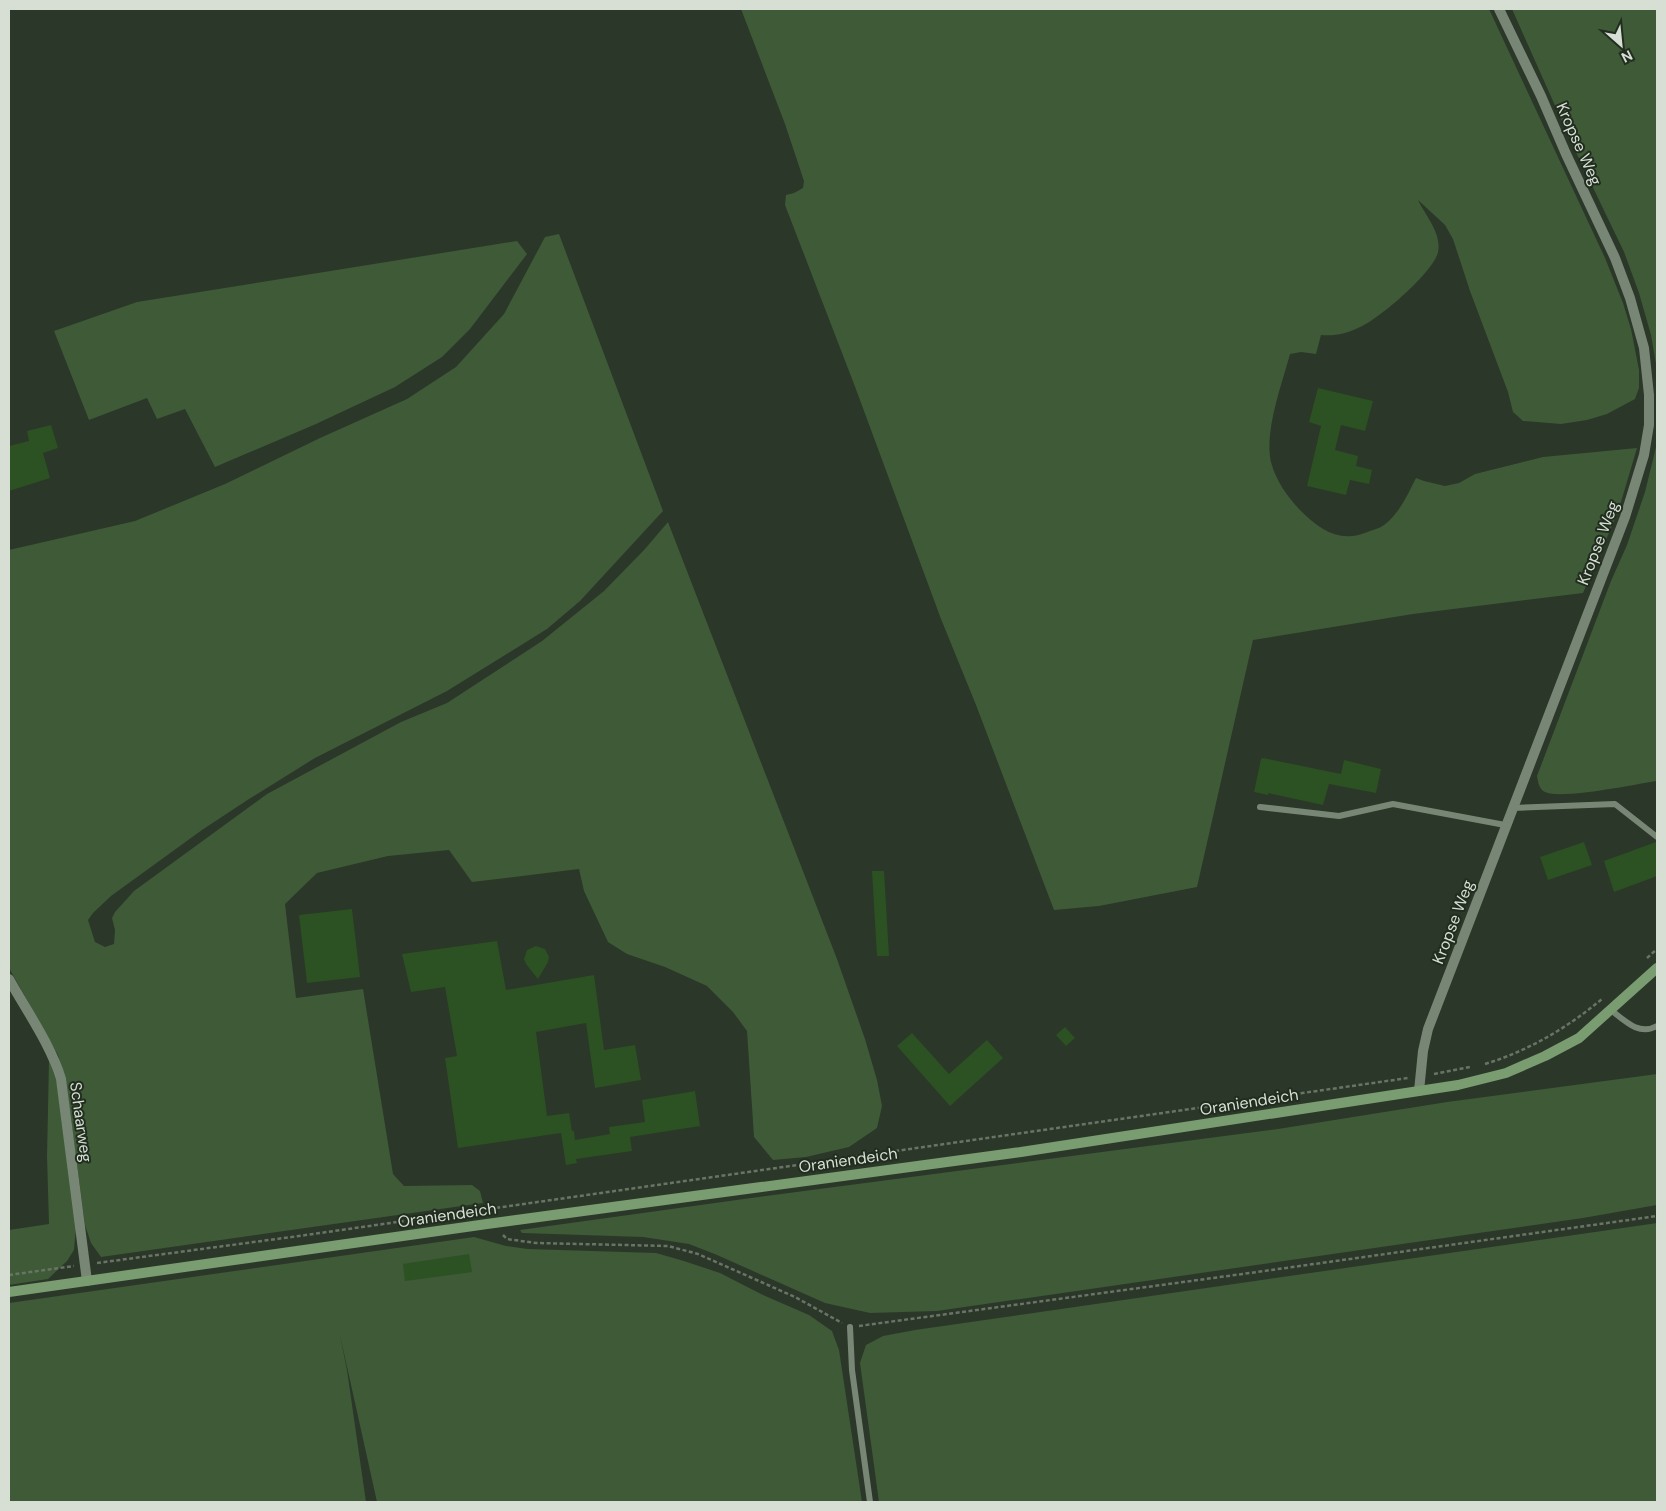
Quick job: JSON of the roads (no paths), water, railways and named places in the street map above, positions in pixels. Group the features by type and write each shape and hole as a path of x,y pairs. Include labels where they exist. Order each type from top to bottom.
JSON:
{"main road":[{"name":"Oraniendeich","path":"9,1292 488,1224 1021,1152 1458,1085 1506,1073 1546,1056 1579,1038 1657,968"}],"street":[{"name":"Kropse Weg","path":"1420,1091 1423,1051 1428,1030 1505,825 1625,517 1644,455 1649,425 1649,394 1644,348 1630,298 1615,258 1499,9"},
{"name":"Schaarweg","path":"9,979 43,1040 61,1079 87,1281"}],"lane":[{"path":"1260,807 1339,816 1393,804 1505,825"},
{"path":"1512,808 1615,804 1657,837"},
{"path":"1611,1010 1636,1028 1644,1029 1657,1026"},
{"path":"850,1327 852,1370 870,1502"}]}
